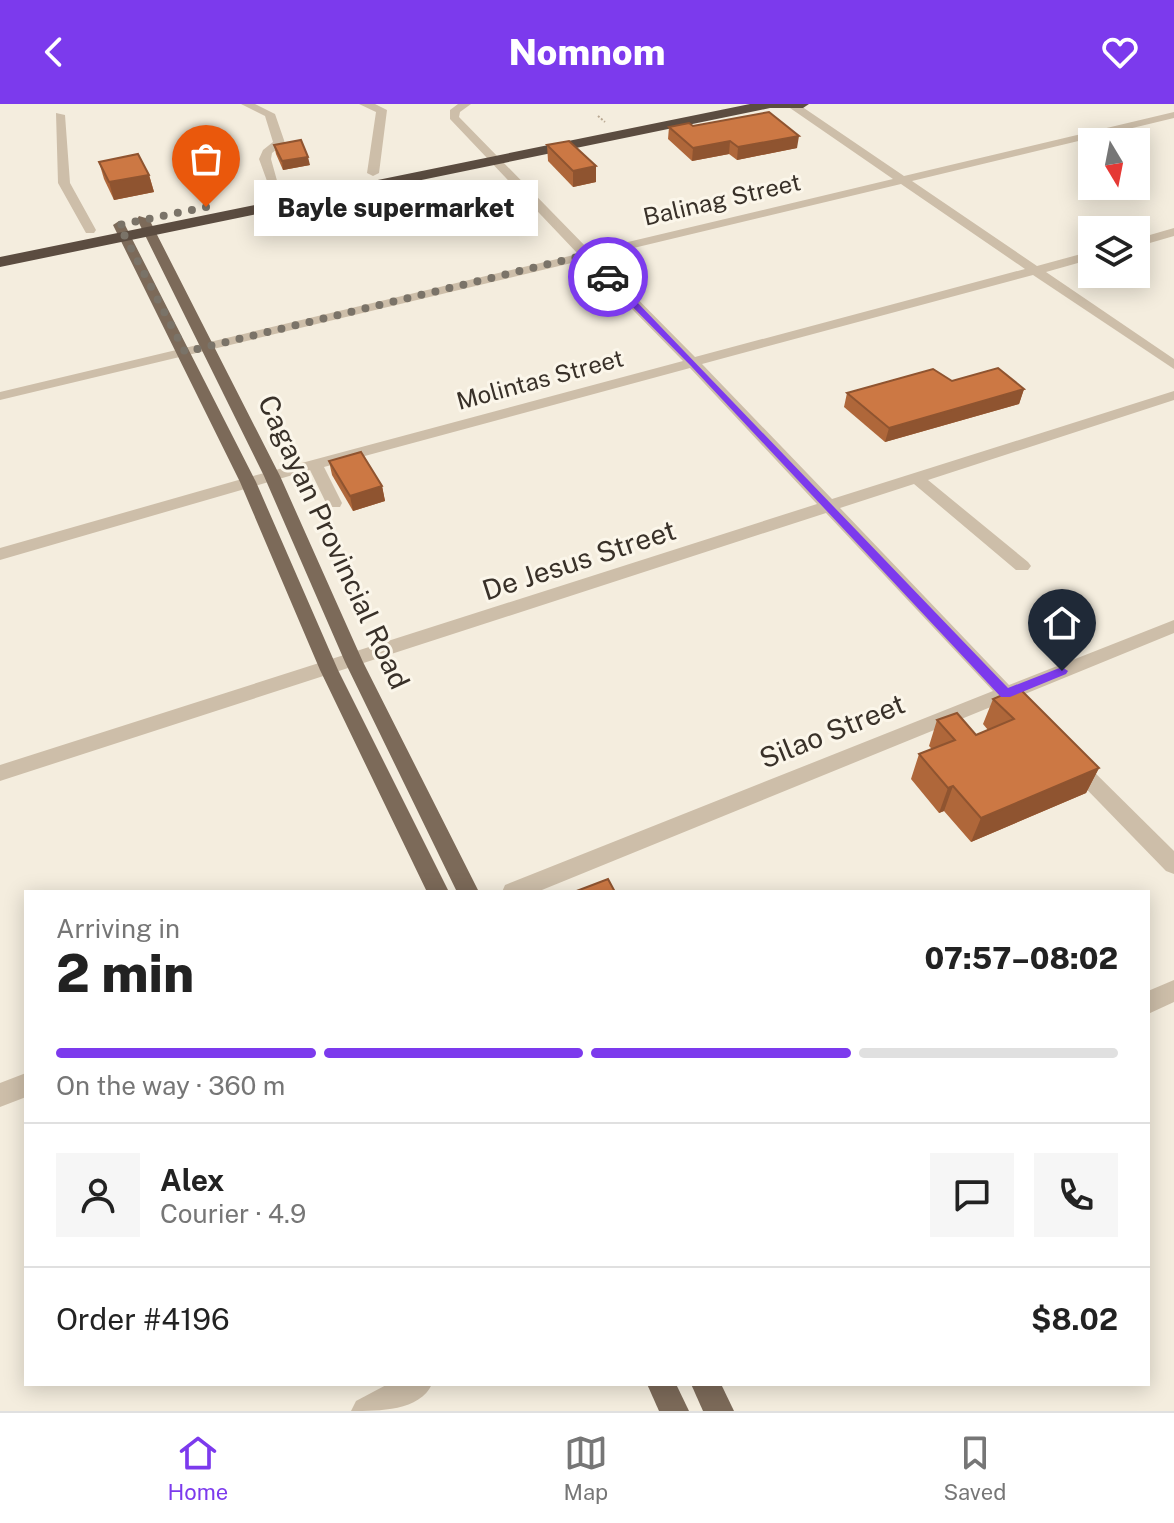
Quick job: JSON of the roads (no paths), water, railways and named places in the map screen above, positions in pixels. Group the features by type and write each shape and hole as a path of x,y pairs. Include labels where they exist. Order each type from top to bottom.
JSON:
{"highway":[{"path":"0,262 121,230 488,154 603,120 705,104"},
{"path":"146,225 277,192 373,173 770,104 799,105"},
{"path":"0,248 90,230 121,230"}],"main road":[{"name":"Cagayan Provincial Road","path":"146,225 272,476 354,662 467,890"},
{"name":"Cagayan Provincial Road","path":"121,230 248,482 329,670 437,890"},
{"path":"145,280 171,274"},
{"path":"662,1386 674,1411"},
{"path":"706,1386 719,1411"}],"street":[{"path":"246,104 270,114 279,143 267,152 265,159 277,192"},
{"path":"364,104 382,110 373,173"},
{"path":"466,104 455,110 454,117 694,364 1037,726"},
{"path":"811,104 1174,351"},
{"path":"1164,104 1174,112"},
{"path":"799,105 900,180 1174,365"},
{"name":"Balinag Street","path":"0,396 1174,112"},
{"path":"60,115 64,183 90,230"},
{"path":"1150,239 1174,232"},
{"name":"Molintas Street","path":"0,554 248,482 1078,259"},
{"name":"De Jesus Street","path":"0,773 354,662 1174,395"},
{"path":"315,465 334,503"},
{"path":"917,479 1022,566"},
{"name":"Silao Street","path":"518,890 1174,626"},
{"path":"1058,748 1174,865"},
{"path":"1150,1002 1174,990"},
{"path":"0,1095 24,1086"},
{"path":"366,1411 414,1386"}],"place":[{"name":"Bayle supermarket","path":"206,207"}]}
